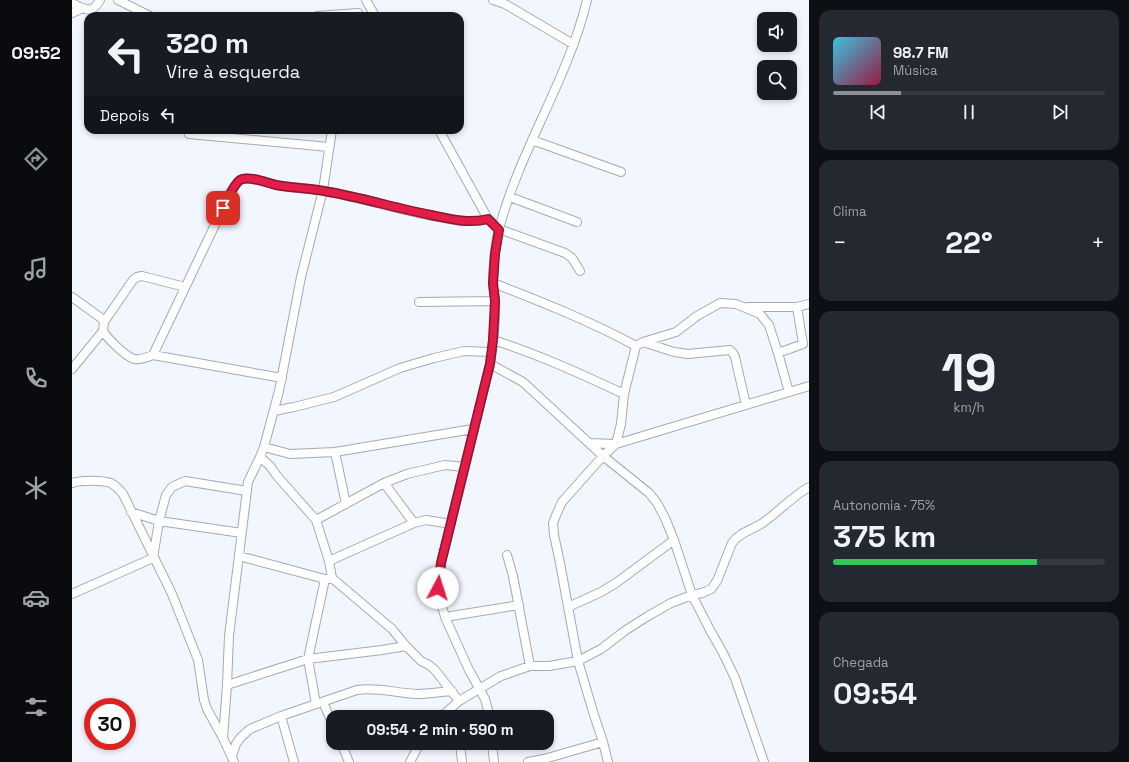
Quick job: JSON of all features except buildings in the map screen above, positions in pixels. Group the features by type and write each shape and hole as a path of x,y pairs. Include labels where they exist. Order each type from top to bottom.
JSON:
{"street":[{"path":"72,3 91,10 96,7 100,0"},
{"path":"118,0 142,12"},
{"path":"359,12 363,0"},
{"path":"366,0 373,12"},
{"path":"493,0 505,4 573,44"},
{"path":"488,710 485,699 468,668 445,617 438,588 441,563 490,364 495,301 493,283 495,254 499,230 514,182 573,44 587,0"},
{"path":"72,13 83,8"},
{"path":"189,134 329,147"},
{"path":"223,738 229,636 248,482 264,447 282,378 301,277 323,190 331,134"},
{"path":"442,134 488,219 499,230 564,252 572,258 580,271"},
{"path":"532,140 621,172"},
{"path":"154,355 223,208 235,186 241,179 247,178 287,187 323,190 413,212 461,221 479,221 488,219"},
{"path":"510,197 577,222"},
{"path":"72,369 103,331 104,322 133,280 137,277 142,276 186,287"},
{"path":"493,283 560,309 639,344 688,354 730,350 734,353 746,405"},
{"path":"72,296 101,318 104,322"},
{"path":"419,302 495,301"},
{"path":"639,344 676,332 697,316 720,303 736,304 760,314 769,325 789,392"},
{"path":"743,307 797,307 809,304"},
{"path":"778,353 806,343 797,307"},
{"path":"103,331 108,338 129,356 135,359 142,359 154,355 282,378"},
{"path":"493,340 554,362 624,394"},
{"path":"608,762 578,660 553,523 562,502 603,456 616,444 621,424 624,394 639,344"},
{"path":"274,411 334,397 400,368 434,358 464,351 491,352"},
{"path":"490,364 523,382 603,456 649,493 657,503 674,540 692,596 710,630 724,652 735,678 764,762"},
{"path":"589,443 616,444 809,386"},
{"path":"264,447 290,454 335,452 473,429"},
{"path":"335,452 346,504"},
{"path":"260,457 270,466 316,520 329,561 328,579 308,659 319,703 326,714"},
{"path":"316,520 384,483 407,474 445,465 465,467"},
{"path":"72,483 89,480 110,483 119,488 123,494 153,558 172,594 198,660 204,700 211,718 233,759"},
{"path":"153,558 159,521 166,495 172,487 185,481 247,491"},
{"path":"384,483 414,523"},
{"path":"450,709 459,701 479,688 501,676 530,666 549,666 578,660 601,650 626,630 648,616 671,604 702,593 711,588 717,581 732,543 736,538 761,524 799,493 809,487"},
{"path":"131,512 159,521 242,533"},
{"path":"329,561 414,523 426,520 451,524"},
{"path":"568,606 601,592 616,583 674,540"},
{"path":"239,556 328,579 392,629 421,661 429,664 435,670 459,701"},
{"path":"507,556 513,576 530,666"},
{"path":"72,594 153,558"},
{"path":"445,617 519,605"},
{"path":"227,685 308,659 406,646"},
{"path":"233,759 236,744 250,729 281,716 357,690 376,689 416,694 452,691"},
{"path":"281,716 294,762"},
{"path":"528,762 544,759 603,742"},
{"path":"344,750 349,762"},
{"path":"410,762 416,750"},
{"path":"461,750 462,762"},
{"path":"493,750 494,762"}],"route":[{"path":"223,208 235,186 241,179 247,178 287,187 323,190 413,212 461,221 470,222 488,219 499,230 495,254 493,283 495,301 490,364 441,563 438,588"}]}
